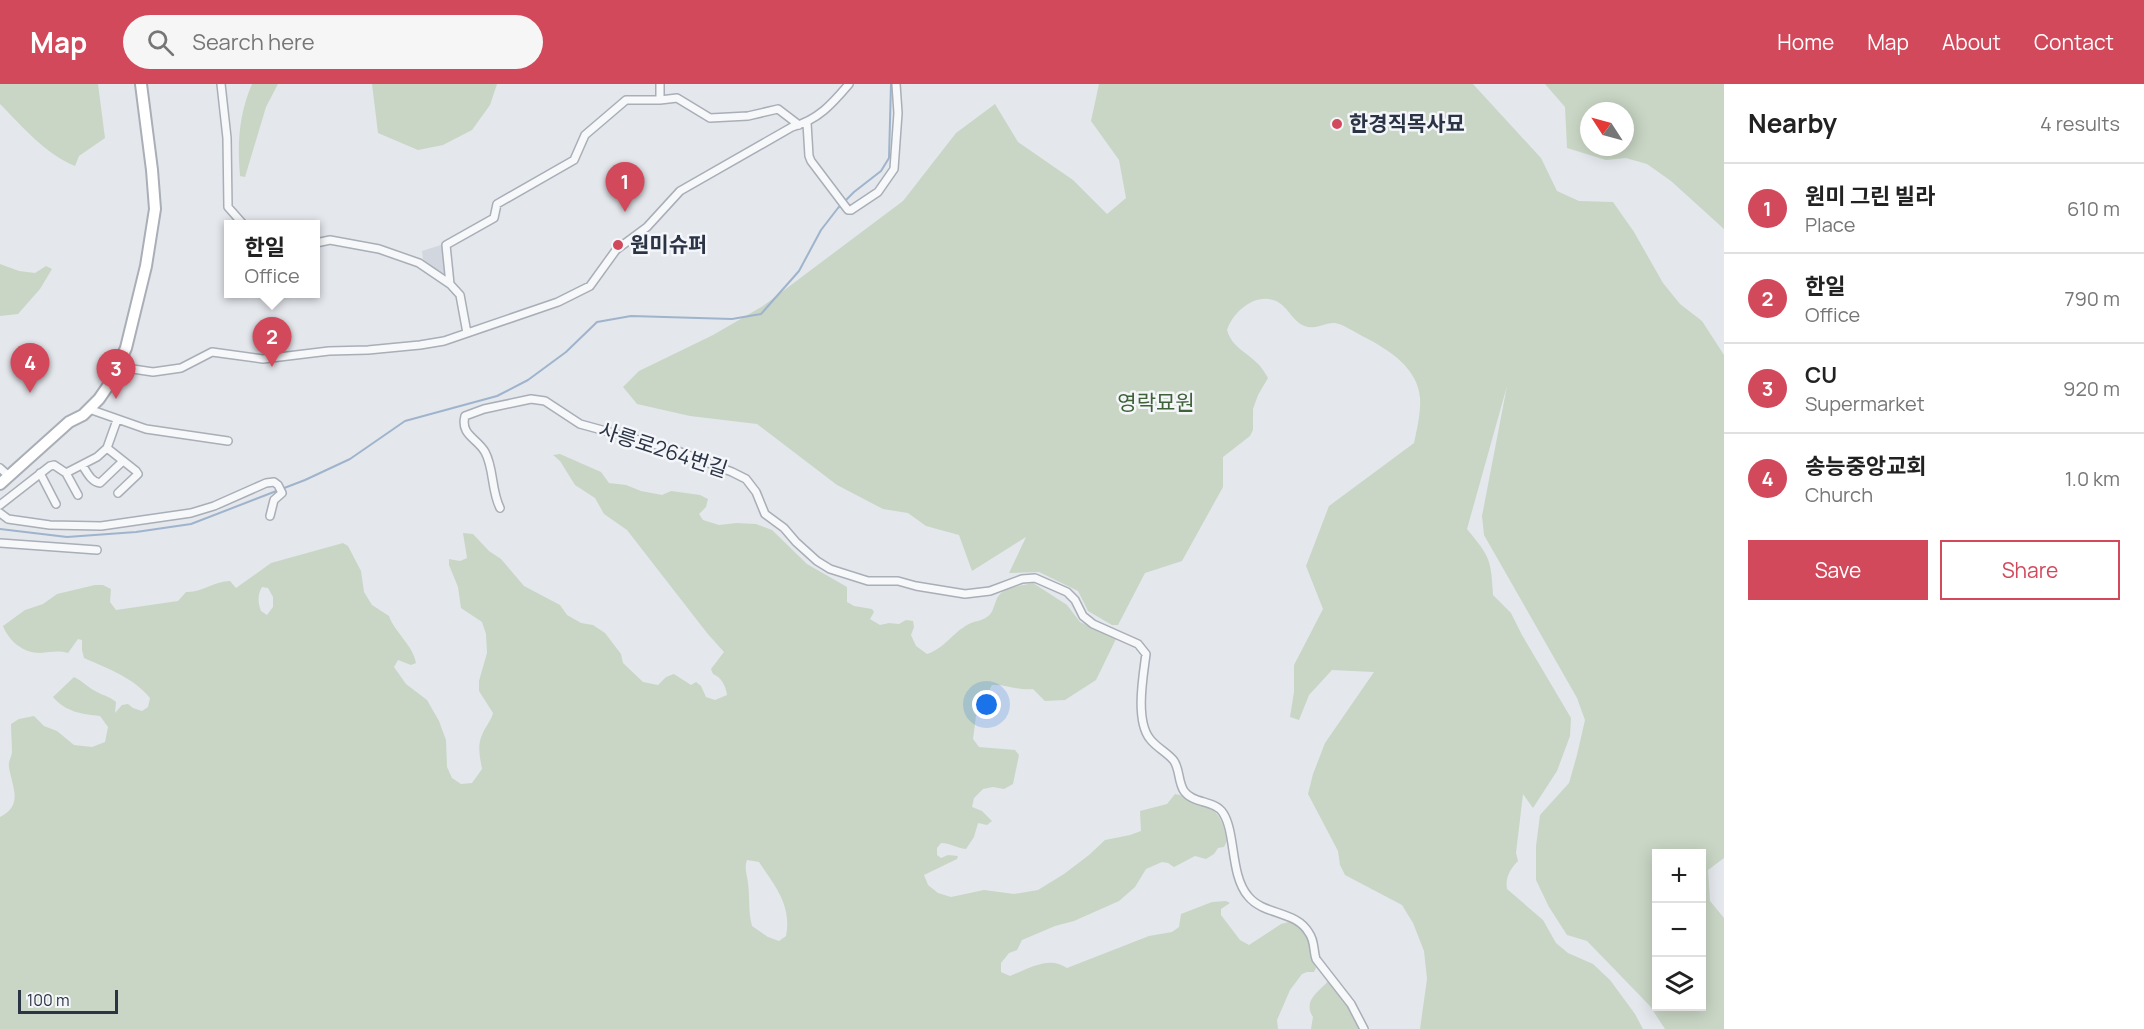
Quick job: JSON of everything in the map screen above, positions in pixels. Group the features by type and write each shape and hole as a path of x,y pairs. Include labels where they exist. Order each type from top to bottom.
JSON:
{"main road":[{"path":"0,484 69,422 89,409 110,383 126,348 146,266 155,210 141,84"}],"street":[{"path":"221,84 227,138 228,207 239,220"},
{"path":"660,84 660,100"},
{"path":"118,367 153,372 181,368 212,352 262,359 329,351 420,345 444,341 558,302 590,286 616,250 647,227 680,191 822,112 849,84"},
{"path":"450,284 446,244 494,218 497,204 574,160 585,135 626,100 677,98 710,118 748,116 778,109 803,124 809,156 846,207 851,210 878,192 894,169 898,113 896,84"},
{"path":"320,242 330,240 379,249 419,263 450,284 460,295 467,333"},
{"name":"사릉로264번길","path":"500,508 494,493 486,453 467,434 465,416 484,409 531,399 545,401 580,424 675,450 746,479 756,492 765,514 830,569 868,581 898,580 916,586 965,594 990,591 1022,579 1035,578 1066,592 1075,600 1083,616 1093,624 1138,644 1146,654 1142,695 1144,727 1149,738 1172,758 1178,769 1184,791 1223,812 1229,825 1232,853 1238,876 1246,894 1255,903 1293,918 1308,930 1314,941 1313,951 1316,959 1351,1004 1364,1029"},
{"path":"89,409 146,429 228,441"},
{"path":"66,473 107,448 117,420"},
{"path":"107,448 138,474 118,493"},
{"path":"82,465 91,478 100,483 123,461"},
{"path":"0,505 52,465 66,473 78,495"},
{"path":"0,468 9,476"},
{"path":"40,473 56,504"},
{"path":"0,513 8,519 50,525 101,526 191,513 214,506 270,482 276,483 281,489 272,505 270,516"},
{"path":"0,543 97,550"}],"shaded area":[{"path":"441,245 447,276 430,268 423,259 422,251"}],"green space":[{"path":"0,84 98,84 105,138 79,156 75,166 64,161 34,139 0,104"},
{"path":"252,84 278,84 266,107 245,177 240,176 239,141 244,107"},
{"path":"372,84 497,84 490,105 472,130 443,145 418,150 378,133"},
{"name":"영락묘원","path":"1099,84 1473,84 1541,158 1557,191 1579,201 1613,202 1634,232 1663,283 1680,304 1702,321 1724,355 1724,858 1708,870 1710,901 1724,918 1724,1029 1665,1029 1653,1011 1706,1011 1706,849 1652,849 1652,1009 1587,941 1567,935 1549,907 1536,880 1536,846 1540,815 1569,783 1585,720 1577,698 1484,535 1482,516 1507,386 1467,529 1488,559 1493,595 1511,613 1571,718 1570,736 1557,771 1533,808 1523,794 1516,853 1518,861 1509,874 1507,889 1543,920 1556,943 1568,953 1593,964 1610,980 1643,1029 1420,1029 1427,979 1424,951 1413,923 1402,905 1345,875 1340,865 1338,851 1308,794 1325,743 1374,672 1332,670 1309,695 1299,720 1290,717 1294,692 1294,665 1323,609 1306,566 1329,506 1414,443 1418,421 1420,398 1414,378 1400,361 1383,347 1338,324 1308,327 1298,323 1284,307 1268,299 1253,301 1234,317 1227,330 1229,336 1235,345 1260,365 1268,378 1253,409 1253,430 1250,436 1223,457 1223,487 1182,561 1145,573 1118,625 1112,625 1088,611 1078,591 1039,572 1009,573 1026,537 972,571 959,535 926,526 908,513 883,509 837,485 757,424 690,416 637,404 623,387 639,371 713,335 763,306 903,201 956,133 995,104 1018,142 1073,180 1107,214 1126,198 1119,160 1091,121"},
{"path":"1545,84 1724,84 1724,229 1671,181 1647,164 1626,158 1606,160 1593,156 1634,156 1634,102 1580,102 1580,152 1567,148 1565,107"},
{"path":"0,264 19,271 35,273 46,266 52,269 40,289 18,314 0,316"},
{"path":"560,454 601,472 609,483 626,485 662,495 671,491 700,495 708,499 706,507 699,514 703,520 719,525 756,524 772,530 807,564 847,587 847,602 854,606 872,609 874,612 870,619 880,625 899,624 906,620 913,621 914,627 911,635 916,646 927,654 933,652 963,627 989,615 998,596 1006,590 1033,583 1067,605 1080,622 1116,639 1096,680 1065,700 1045,701 1033,689 992,685 976,716 973,739 979,747 1015,750 1019,755 1013,784 1004,789 993,787 983,789 974,798 972,807 982,811 992,821 987,825 978,823 974,837 966,849 941,843 937,848 937,855 941,858 948,855 958,856 957,859 924,875 928,885 938,893 951,897 984,890 1014,894 1038,890 1064,874 1105,840 1141,831 1140,811 1167,804 1175,794 1182,796 1215,812 1225,830 1227,841 1224,847 1218,848 1206,859 1195,856 1174,867 1162,862 1146,869 1135,887 1119,901 1022,940 1017,950 1009,953 1001,963 1001,972 1010,976 1046,963 1060,964 1067,968 1149,936 1172,932 1179,927 1181,914 1212,902 1226,901 1230,903 1221,909 1221,915 1240,940 1249,945 1281,924 1292,921 1305,932 1310,940 1310,952 1316,968 1314,972 1302,974 1290,990 1277,1020 1278,1029 0,1029 0,817 12,807 15,795 9,765 12,753 11,724 19,719 34,716 44,726 57,731 74,745 92,747 105,742 108,727 100,716 74,711 63,706 53,697 74,677 116,702 115,713 122,705 128,704 142,711 148,707 150,698 128,679 84,658 82,640 78,639 68,653 58,651 40,653 22,648 9,637 3,626 25,610 43,604 57,594 103,585 111,589 110,602 116,610 178,601 186,592 197,591 219,583 230,581 236,588 271,563 343,543 348,546 361,571 364,592 372,605 389,616 411,650 416,663 411,665 398,660 394,667 406,684 427,700 439,721 446,740 447,767 452,778 461,784 472,783 482,769 479,752 480,739 493,713 479,691 479,681 487,653 486,634 482,622 461,608 458,587 449,565 449,559 460,561 467,558 463,533 473,534 489,551 501,559 524,586 560,605 567,615 581,623 593,625 605,633 621,654 623,663 643,682 658,685 666,677 674,674 691,685 696,682 701,686 706,697 715,700 727,695 723,682 713,674 711,669 724,652 627,530 604,514 595,498 575,485 560,461 553,455","holes":["262,587 268,588 273,597 273,607 267,615 261,611 259,605","747,860 759,862 781,896 787,915 787,925 786,936 779,941 768,937 752,926"]},
{"path":"1328,981 1352,1012 1360,1029 1311,1029 1313,1017 1310,1011 1311,1001"}],"waterway":[{"path":"0,529 67,537 136,532 191,524 305,480 350,459 405,421 497,396 528,380 566,352 597,322 631,316 732,319 761,314 799,271 821,230 838,208 881,171 889,158 891,84"}],"place":[{"name":"한경직목사묘","path":"1337,124"},
{"name":"원미 그린 빌라","path":"625,212"},
{"name":"원미슈퍼","path":"618,245"},
{"name":"한일","path":"272,367"},
{"name":"송능중앙교회","path":"30,393"},
{"name":"CU","path":"116,399"}]}
